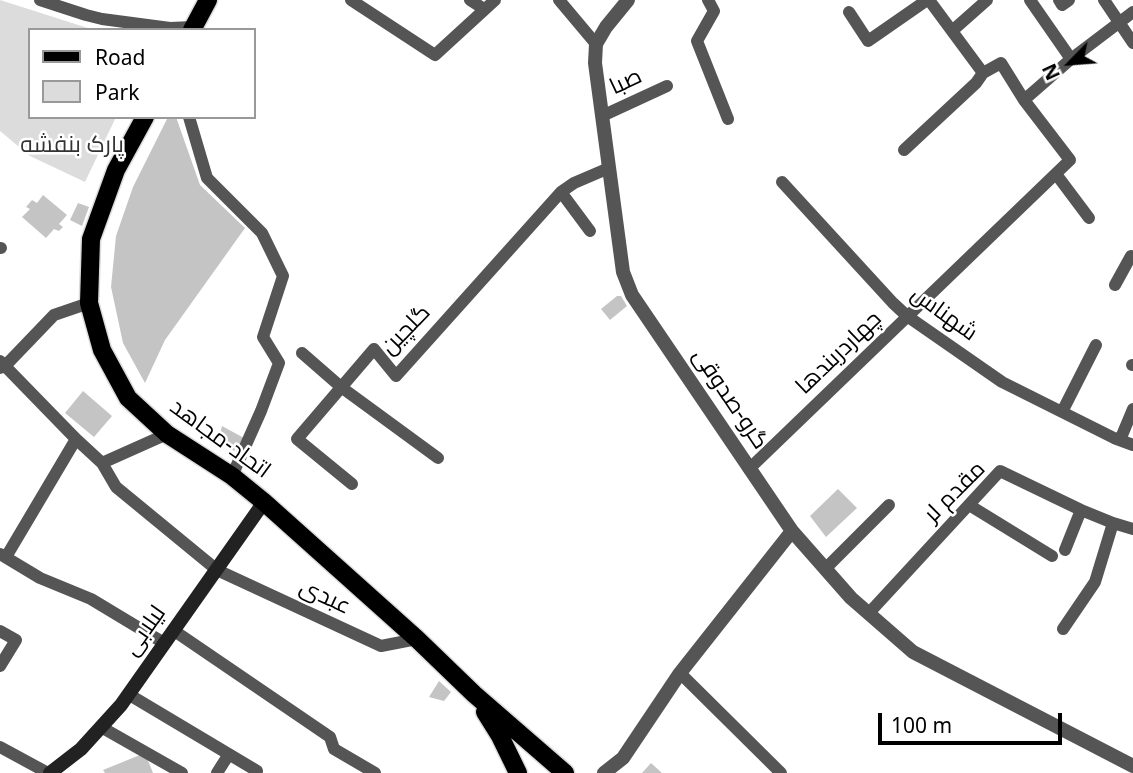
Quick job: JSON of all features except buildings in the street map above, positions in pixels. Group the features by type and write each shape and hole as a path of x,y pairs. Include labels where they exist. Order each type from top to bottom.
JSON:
{"main road":[{"path":"193,28 208,0"},
{"name":"اتحاد-مجاهد","path":"144,119 116,170 91,239 89,303 102,350 128,398 167,434 232,476 264,502 417,639 474,694"},
{"name":"لیلابی","path":"49,773 81,748 128,694 264,502"},
{"path":"474,694 500,736 518,773"},
{"path":"474,694 564,773"}],"street":[{"path":"40,0 102,19 170,28 193,28"},
{"path":"351,0 435,55 495,0"},
{"path":"470,0 484,9"},
{"path":"559,0 596,44 628,0"},
{"path":"708,0 714,11 697,41 728,119"},
{"path":"849,12 868,41 928,0 983,73"},
{"path":"952,32 987,0"},
{"path":"1030,0 1071,59"},
{"path":"1059,0 1062,5 1069,0"},
{"path":"1104,0 1133,43"},
{"path":"1024,100 1071,59 1133,12"},
{"path":"102,19 122,28"},
{"name":"گرو-صدوقی","path":"596,44 595,63 623,272 632,295 792,531 851,598 913,652 1133,766"},
{"path":"904,150 976,83 983,73 1001,63 1024,100 1070,160 1052,177 1089,218"},
{"name":"صبا","path":"603,116 667,86"},
{"path":"190,119 207,177 262,233 283,276 263,337 278,363 261,411 232,476"},
{"name":"گلچین","path":"352,484 297,439 374,349 396,376 561,192 574,183 609,168"},
{"name":"چهاردربندها","path":"749,469 1052,177"},
{"name":"شهناس","path":"782,181 907,316 1002,382 1133,445"},
{"path":"561,192 590,230"},
{"path":"1115,285 1132,255"},
{"path":"2,365 54,316 89,303"},
{"path":"1062,412 1096,345"},
{"path":"302,353 341,387 438,458"},
{"name":"عبدی","path":"2,365 102,463 116,487 217,570 381,646 417,639"},
{"path":"1117,439 1133,410"},
{"path":"102,463 167,434"},
{"path":"76,439 1,555 40,578 91,599 164,643"},
{"name":"مقدم لر","path":"869,613 1000,471 1081,510 1133,529"},
{"path":"825,569 889,505"},
{"path":"969,505 1052,556"},
{"path":"1065,550 1081,510"},
{"path":"1063,629 1095,582 1113,523"},
{"path":"604,773 623,758 680,673 792,531"},
{"path":"173,630 330,737 334,749 375,773"},
{"path":"0,631 16,640 0,666"},
{"path":"680,673 781,773"},
{"path":"128,694 257,771"},
{"path":"101,727 182,773"},
{"path":"0,747 49,773"},
{"path":"217,773 229,754"}],"green space":[{"name":"پارک بنفشه","path":"0,0 88,28 28,28 28,119 115,119 85,182 30,156 0,131"}]}
